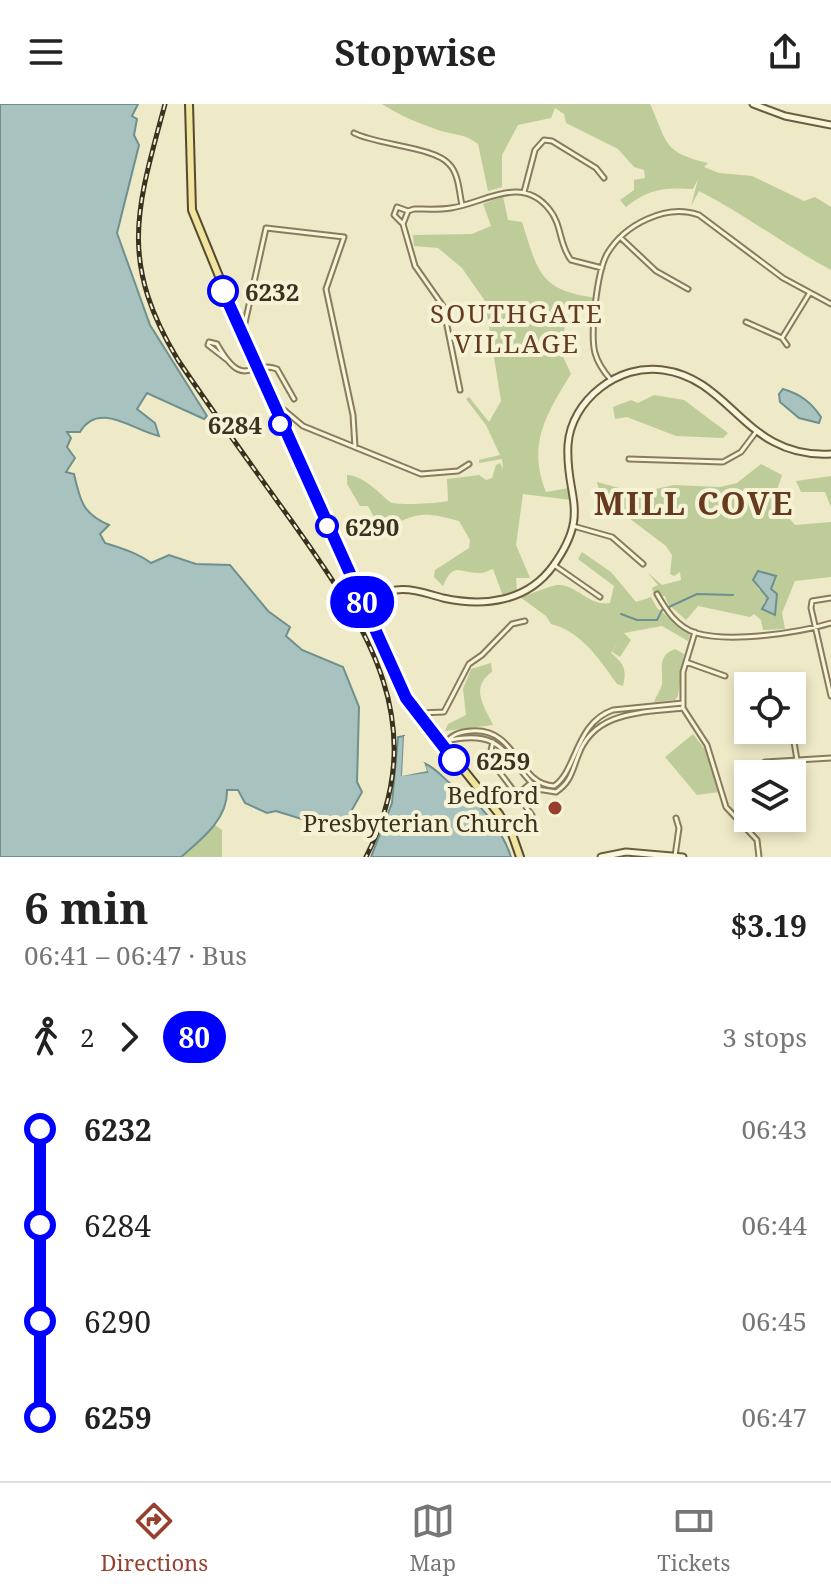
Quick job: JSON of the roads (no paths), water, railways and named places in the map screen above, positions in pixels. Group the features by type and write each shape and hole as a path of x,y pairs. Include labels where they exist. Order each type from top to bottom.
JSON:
{"main road":[{"path":"189,104 192,210 267,394 416,714 499,814 512,834 520,857"}],"street":[{"path":"753,104 793,118 831,125"},
{"path":"354,133 370,141 442,158 456,175 462,205"},
{"path":"524,192 535,150 544,140 552,141 596,168 604,178"},
{"path":"403,224 397,220 394,211 397,207 408,211 462,205 496,193 524,192 538,199 552,212 571,260 602,268"},
{"path":"408,211 403,224 415,266 437,295 446,314 460,390"},
{"path":"611,380 600,366 593,342 602,268 608,254 622,239 656,214 691,212 809,294 831,304"},
{"path":"242,336 266,228 344,237 326,289 353,415 355,447"},
{"path":"622,239 656,271 688,289"},
{"path":"782,338 809,294"},
{"path":"746,322 782,338 787,345"},
{"path":"226,359 217,344 209,342 208,345 226,359 242,371 277,369 294,399"},
{"path":"363,605 376,596 406,590 460,601 487,602 521,594 554,565 573,526 576,506 569,457 570,435 590,398 611,380 645,369 683,375 701,385 756,432 793,452 831,454"},
{"path":"267,394 303,426 421,474 458,471 469,464"},
{"path":"629,459 723,462 741,452 756,432"},
{"path":"573,526 612,537 643,564"},
{"path":"554,565 600,597"},
{"path":"657,594 670,614 695,632 784,635 831,623"},
{"path":"367,614 376,596"},
{"path":"831,598 811,604 831,696"},
{"path":"416,714 444,712 469,664 512,624 525,621"},
{"path":"695,632 686,662 683,705 707,745 726,807 757,840 759,857"},
{"path":"686,662 725,676"},
{"path":"444,744 451,735 464,731 479,730 499,736 535,779 545,786 554,786 566,775 578,743 603,715 613,710 683,705"},
{"path":"444,744 482,736 494,741 531,783 546,792 566,786 583,745 608,718 683,705"},
{"path":"499,736 494,741 489,758 532,815"},
{"path":"794,744 797,760 831,758"},
{"path":"518,794 531,783"},
{"path":"675,856 679,828 676,818"},
{"path":"601,857 626,852 683,857"}],"water":[{"path":"0,104 138,104 132,116 137,119 134,135 139,145 117,233 150,325 207,416 204,419 147,393 137,409 155,423 159,436 117,420 97,418 80,432 67,432 71,438 67,447 75,458 66,472 74,474 88,511 109,525 100,534 105,543 151,563 169,555 196,564 230,565 268,611 290,627 286,636 302,650 343,667 359,707 357,782 362,792 344,824 347,833 276,811 267,813 245,803 238,790 227,790 218,819 205,836 181,857 0,857"},
{"path":"783,389 809,403 821,417 819,423 799,418 780,402 779,394"},
{"path":"758,571 776,576 771,589 777,594 775,615 762,609 768,598 753,580"},
{"path":"404,736 402,775 427,772 424,763 433,768 481,808 502,836 511,857 371,857 392,803 398,737"}],"waterway":[{"path":"669,607 697,594 733,595"},
{"path":"621,614 637,620 657,620 662,610"}],"railway":[{"path":"165,104 147,174 138,234 147,292 159,325 178,360 346,602 367,641 383,681 392,722 394,764 385,809 366,857"}],"place":[{"name":"6232","path":"223,291"},
{"name":"6284","path":"280,424"},
{"name":"6290","path":"327,526"},
{"name":"6259","path":"454,760"},
{"name":"Bedford Presbyterian Church","path":"555,808"}],"district":[{"name":"SOUTHGATE VILLAGE","path":"517,328"},
{"name":"MILL COVE","path":"694,502"}]}
